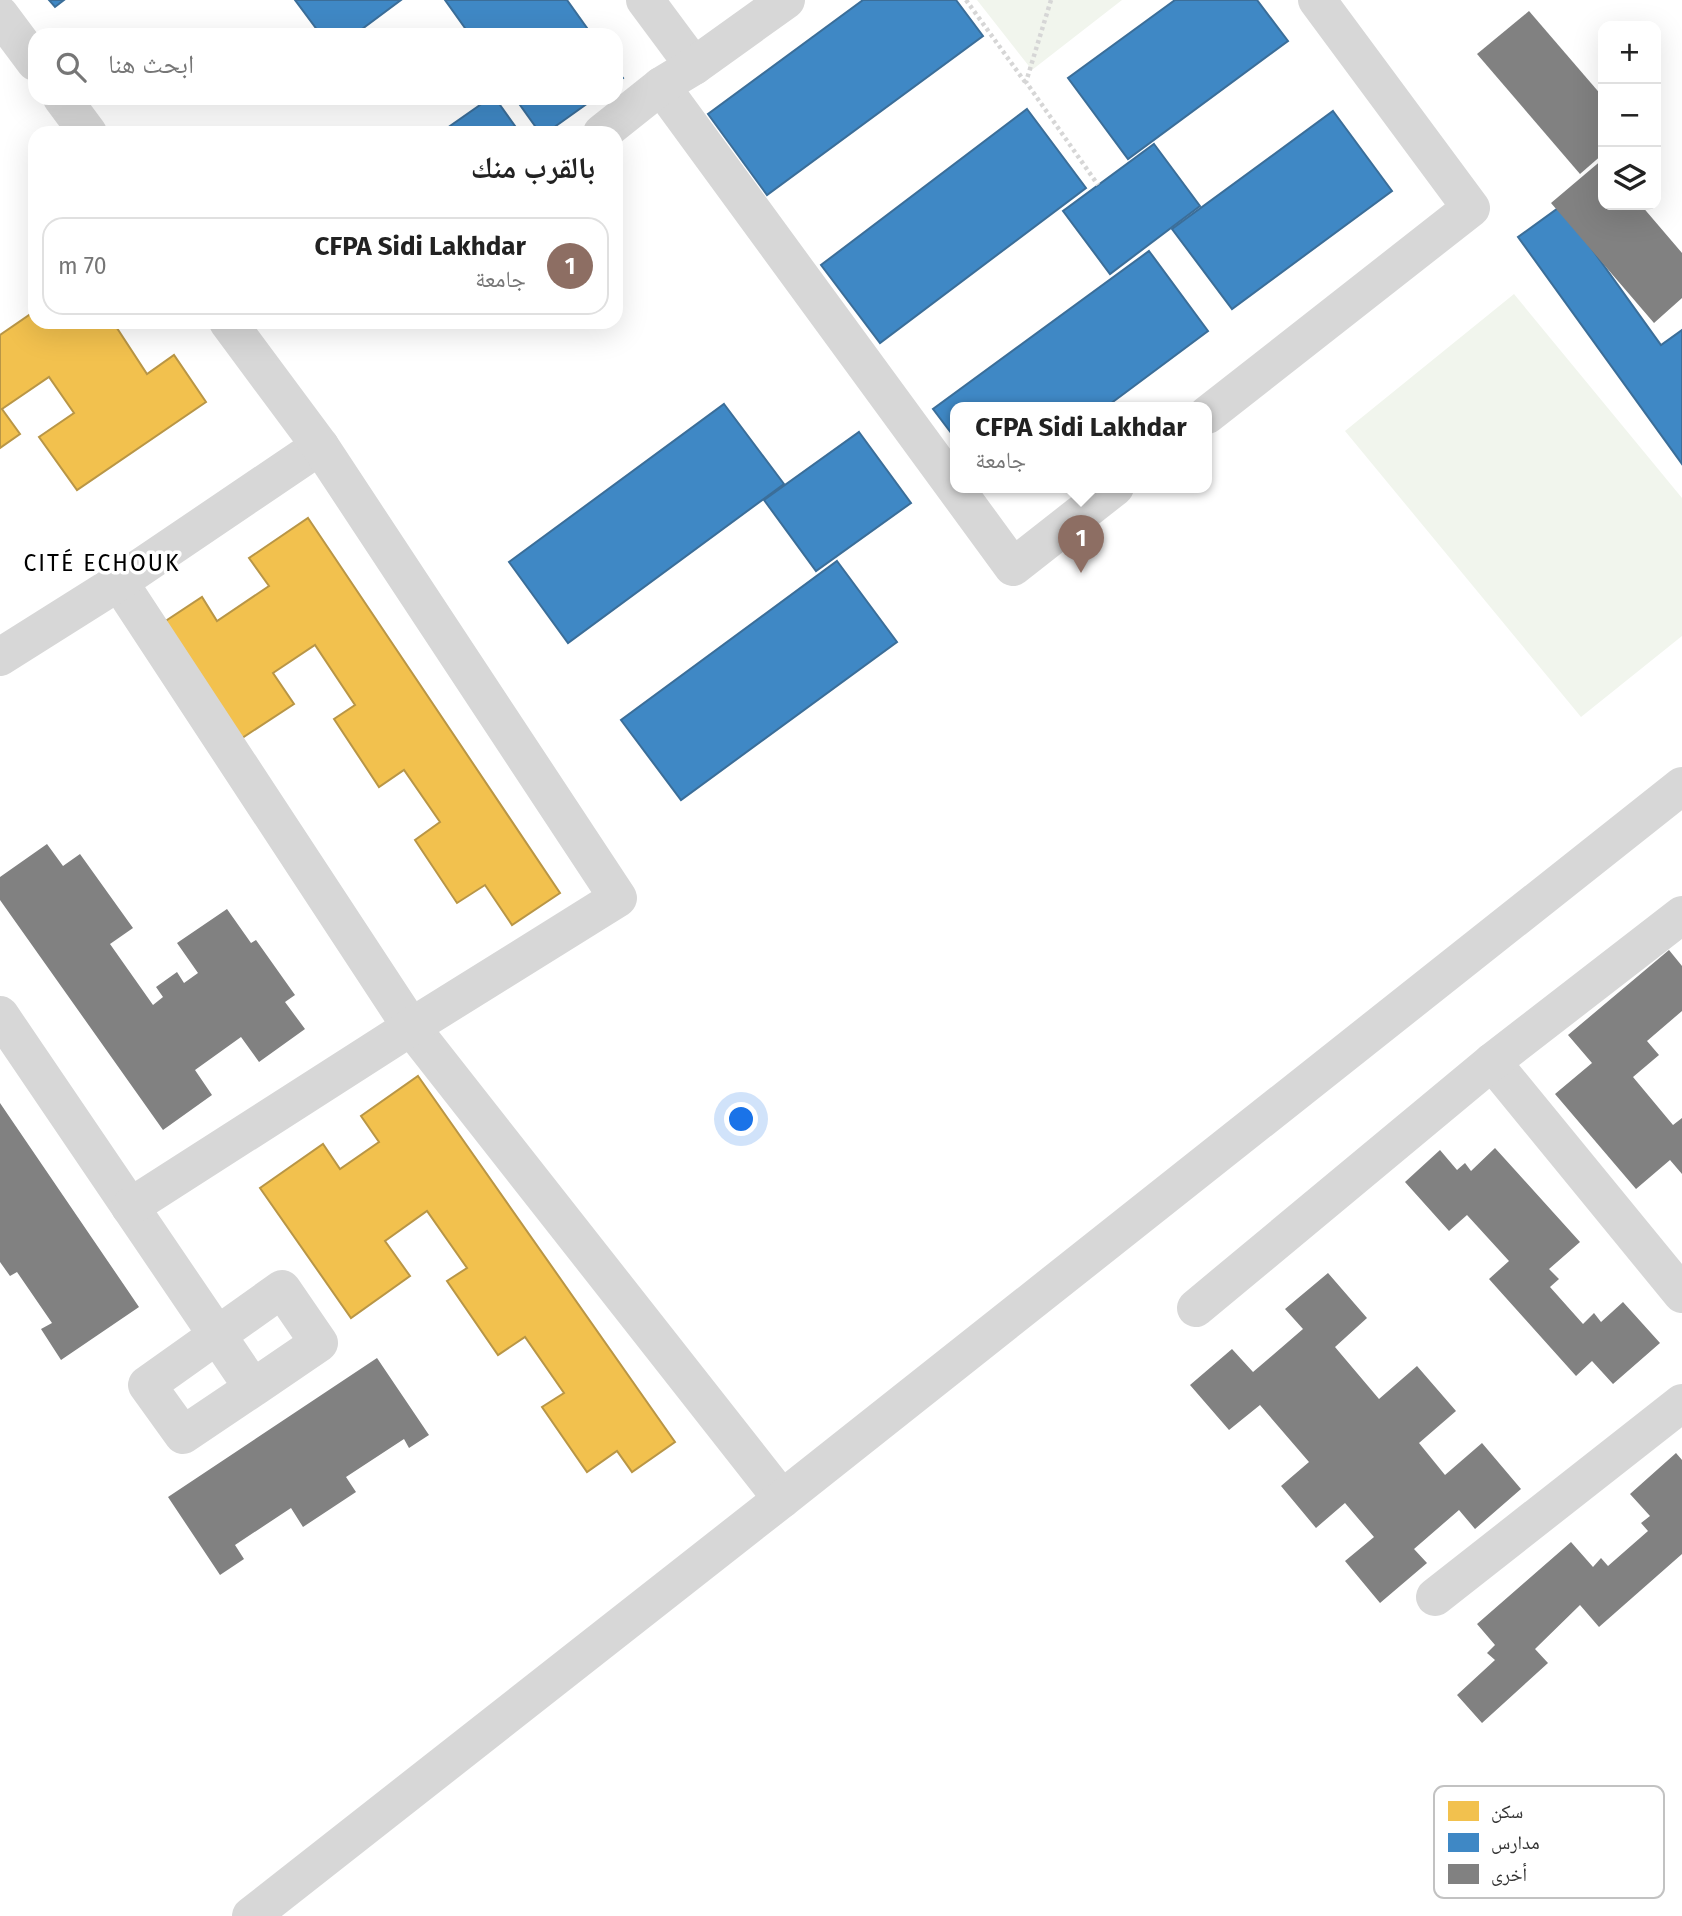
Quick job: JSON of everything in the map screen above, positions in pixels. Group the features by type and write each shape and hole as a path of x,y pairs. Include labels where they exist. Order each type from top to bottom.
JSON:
{"street":[{"path":"645,0 694,66"},
{"path":"611,126 661,86 694,66 786,0"},
{"path":"1212,411 1471,208 1317,0"},
{"path":"0,15 28,53"},
{"path":"661,86 950,481"},
{"path":"67,105 83,126"},
{"path":"130,1207 618,898 320,446 233,329"},
{"path":"0,657 119,582 320,446"},
{"path":"959,493 1013,567 1107,493"},
{"path":"119,582 411,1027 782,1499"},
{"path":"250,1916 782,1499 1682,786"},
{"path":"1196,1308 1492,1062 1682,915"},
{"path":"0,1016 253,1388"},
{"path":"1492,1062 1682,1294"},
{"path":"282,1289 319,1343 183,1435 147,1385 217,1335 282,1289"},
{"path":"1435,1597 1682,1403"}],"path":[{"path":"966,0 1098,185"},
{"path":"1026,82 1051,0"}],"shaded area":[{"path":"977,0 1122,0 1032,70"},
{"path":"1514,294 1682,498 1682,636 1581,717 1345,431"}],"building: سكن":[{"path":"28,316 28,329 118,329 147,374 174,355 206,402 77,490 39,437 74,413 49,377 2,409 20,434 0,448 0,335"},
{"path":"308,518 560,893 512,925 485,885 457,903 415,840 440,822 404,770 379,787 334,719 355,705 315,645 273,673 294,704 239,740 161,624 202,597 217,621 269,586 249,558"},
{"path":"418,1076 675,1442 632,1472 617,1451 587,1472 542,1407 564,1393 525,1337 498,1355 447,1281 467,1268 427,1211 385,1241 410,1276 351,1318 260,1188 323,1144 340,1169 379,1142 361,1116"}],"building: مدارس":[{"path":"49,0 64,0 55,7"},
{"path":"295,0 401,0 363,28 316,28"},
{"path":"445,0 567,0 587,28 465,28"},
{"path":"863,0 956,0 983,36 767,195 708,114"},
{"path":"1175,0 1257,0 1288,41 1128,159 1068,78"},
{"path":"480,105 500,105 515,126 450,126"},
{"path":"520,105 585,105 556,126 535,126"},
{"path":"1027,109 1086,188 880,343 821,265"},
{"path":"1333,111 1392,191 1232,309 1172,229"},
{"path":"1154,144 1200,206 1110,274 1063,211"},
{"path":"1561,206 1661,345 1682,330 1682,464 1518,237"},
{"path":"1149,251 1208,331 1113,402 950,402 950,431 933,409"},
{"path":"724,404 784,484 568,643 509,562"},
{"path":"859,432 911,503 816,571 764,500"},
{"path":"837,561 897,642 681,800 621,720"}],"building: أخرى":[{"path":"1529,11 1598,91 1598,158 1580,174 1477,54"},
{"path":"1598,163 1598,210 1645,210 1682,253 1682,298 1654,323 1551,203"},
{"path":"47,844 63,866 80,854 133,928 110,944 153,1005 163,997 156,987 177,972 184,983 198,973 177,943 227,909 251,943 256,940 295,995 285,1002 305,1029 259,1062 241,1037 195,1070 212,1095 163,1130 0,900 0,877"},
{"path":"1669,950 1682,966 1682,1011 1647,1041 1659,1055 1633,1077 1673,1125 1682,1118 1682,1174 1670,1160 1636,1189 1555,1094 1592,1063 1568,1035"},
{"path":"0,1103 139,1307 61,1360 41,1329 52,1323 17,1272 10,1276 0,1262"},
{"path":"1495,1148 1580,1242 1549,1269 1559,1279 1550,1287 1583,1324 1594,1313 1601,1322 1623,1302 1660,1343 1613,1384 1592,1361 1576,1376 1489,1279 1509,1261 1467,1215 1449,1231 1405,1182 1440,1150 1457,1170 1465,1163 1471,1171"},
{"path":"1328,1273 1367,1318 1335,1347 1379,1399 1417,1366 1456,1411 1419,1443 1445,1475 1482,1443 1521,1489 1475,1529 1459,1510 1414,1549 1427,1563 1380,1603 1345,1561 1374,1537 1345,1503 1316,1528 1281,1486 1309,1462 1260,1405 1229,1430 1190,1385 1232,1349 1253,1372 1303,1329 1285,1309"},
{"path":"377,1358 429,1435 409,1448 404,1439 346,1477 356,1492 303,1527 291,1508 235,1545 244,1559 220,1575 168,1497"},
{"path":"1676,1453 1682,1460 1682,1554 1599,1627 1580,1605 1535,1649 1548,1663 1482,1723 1457,1695 1495,1660 1487,1653 1495,1645 1477,1624 1571,1542 1593,1567 1601,1558 1608,1566 1648,1531 1641,1523 1650,1516 1630,1494"}],"place":[{"name":"CFPA Sidi Lakhdar","path":"1081,573"}],"district":[{"name":"CITÉ ECHOUK","path":"102,563"}]}
